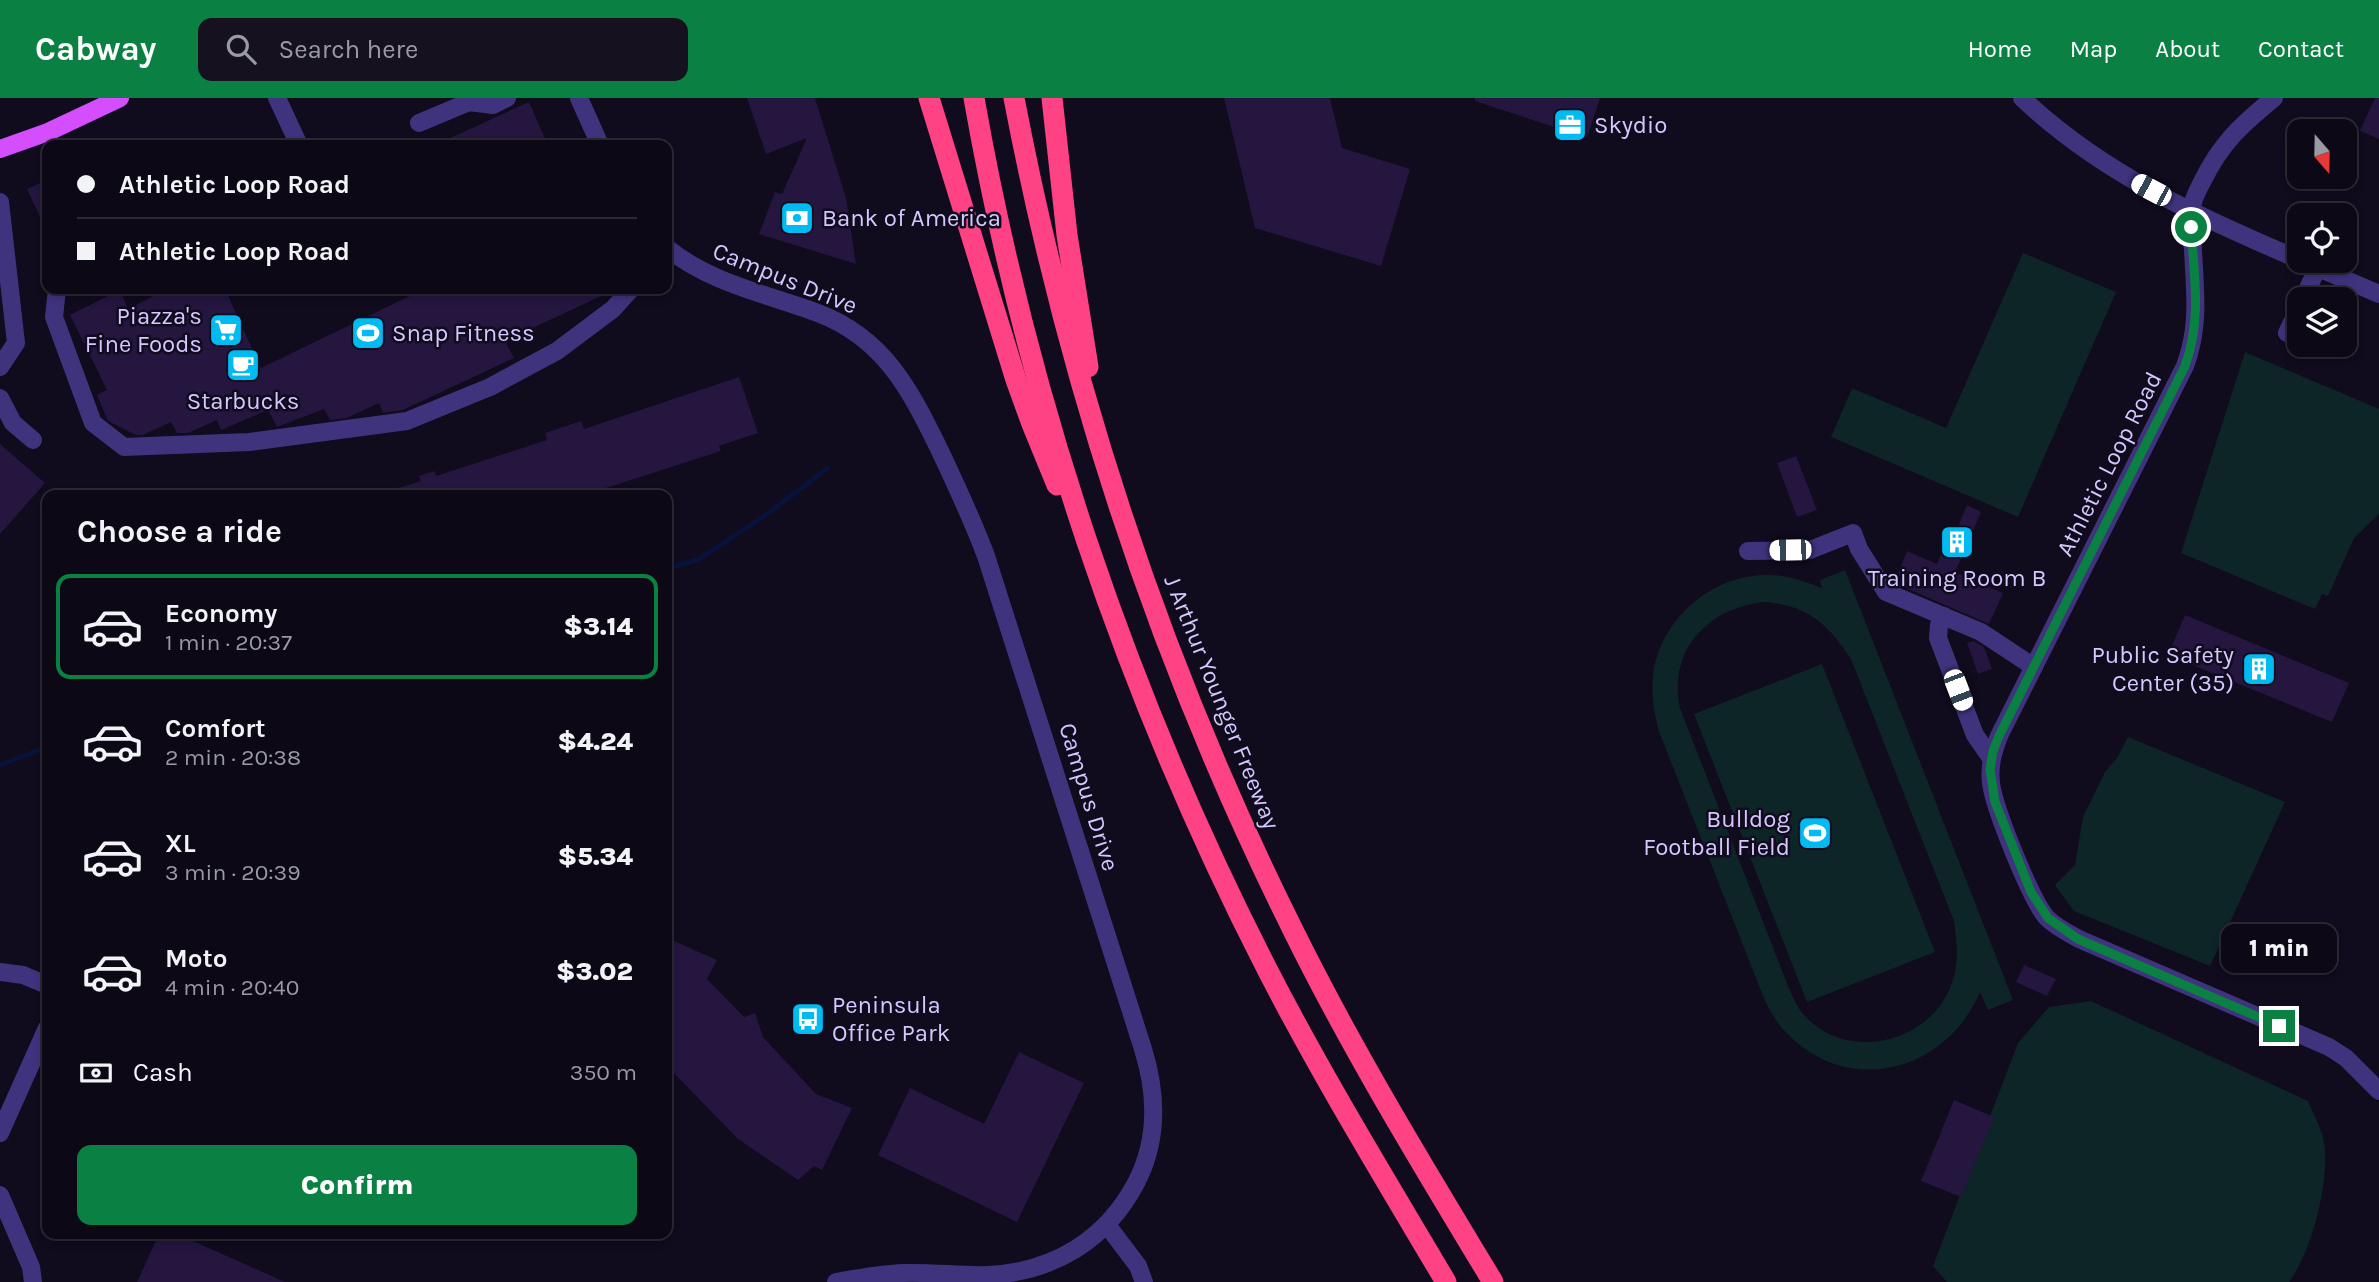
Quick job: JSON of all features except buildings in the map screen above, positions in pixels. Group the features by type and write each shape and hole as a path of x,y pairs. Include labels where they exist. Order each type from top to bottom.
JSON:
{"highway":[{"path":"929,98 1032,425 1104,590"},
{"path":"974,98 1002,236 1031,355 1065,474 1138,681 1174,769 1248,931 1325,1076 1446,1282"},
{"name":"J Arthur Younger Freeway","path":"1014,98 1047,256 1100,449 1137,563 1189,701 1268,881 1347,1034 1493,1282"},
{"path":"1052,98 1067,235 1100,449"}],"main road":[{"path":"0,149 48,132 120,98"}],"street":[{"path":"277,98 297,140"},
{"path":"419,123 469,102 493,105 507,98"},
{"path":"579,98 598,140"},
{"path":"2022,98 2094,157 2191,212 2287,255"},
{"path":"2191,212 2203,179 2228,138 2274,98"},
{"path":"0,202 16,344 0,367"},
{"name":"Athletic Loop Road","path":"2191,212 2196,310 2192,349 1999,736 1992,758 1991,785 1995,802 2031,892 2048,918 2078,939 2329,1047 2346,1058 2379,1091"},
{"name":"Campus Drive","path":"672,251 707,274 819,313 858,333 881,354 908,388 961,496 986,556 1150,1070 1153,1116 1147,1153 1134,1187 1107,1225 1085,1244 1066,1256 1020,1271 988,1275 902,1273 836,1282"},
{"path":"2330,273 2379,294"},
{"path":"56,294 54,317 93,424 124,447 249,442 407,421 490,387 557,351 613,309 626,294"},
{"path":"0,398 13,423 33,440"},
{"path":"1748,551 1810,550 1853,533 1886,592 1981,632 2034,667"},
{"path":"1944,616 1939,625 1938,638 1975,735 1992,758"},
{"path":"0,972 23,975 42,983"},
{"path":"0,1133 42,1039"},
{"path":"0,1195 31,1267 33,1282"},
{"path":"1107,1225 1141,1274 1158,1282"},
{"path":"0,1231 17,1239"}],"green space":[{"path":"2023,253 2116,292 2018,517 1831,437 1852,388 1946,428"},
{"path":"2245,352 2379,409 2379,514 2354,538 2328,596 2322,594 2315,609 2181,553"},
{"path":"1845,570 2013,1000 1988,1010 1980,992 1964,1020 1943,1042 1918,1058 1891,1067 1863,1069 1834,1064 1807,1050 1776,1021 1763,996 1660,734 1653,705 1653,675 1666,636 1677,619 1707,593 1725,583 1745,577 1787,577 1822,588 1820,580","holes":["1763,602 1779,604 1815,618 1833,635 1851,659 1954,921 1956,965 1949,990 1937,1009 1921,1024 1901,1035 1880,1041 1858,1042 1836,1037 1817,1026 1798,1007 1680,708 1680,668 1686,651 1696,636 1709,623 1743,606"]},
{"name":"Bulldog Football Field","path":"1822,664 1935,952 1807,1002 1694,714"},
{"path":"2128,737 2285,802 2210,966 2074,911 2055,885 2075,865 2083,817 2105,772 2117,758"},
{"path":"2091,1001 2308,1101 2323,1137 2324,1176 2312,1234 2289,1282 1947,1282 1933,1266 2018,1043 2049,1007"}],"waterway":[{"path":"672,567 699,559 763,517 828,468"},
{"path":"0,765 42,749"}],"place":[{"name":"Skydio","path":"1570,125"},
{"name":"Bank of America","path":"797,218"},
{"name":"Piazza's Fine Foods","path":"226,330"},
{"name":"Snap Fitness","path":"368,333"},
{"name":"Starbucks","path":"243,365"},
{"name":"Training Room B","path":"1957,542"},
{"name":"Public Safety Center (35)","path":"2259,669"},
{"name":"Bulldog Football Field","path":"1815,833"},
{"name":"Peninsula Office Park","path":"808,1019"}],"route":[{"path":"2191,227 2196,310 2192,349 1999,736 1990,769 1991,785 1995,802 2031,892 2048,918 2062,930 2279,1026"}]}
